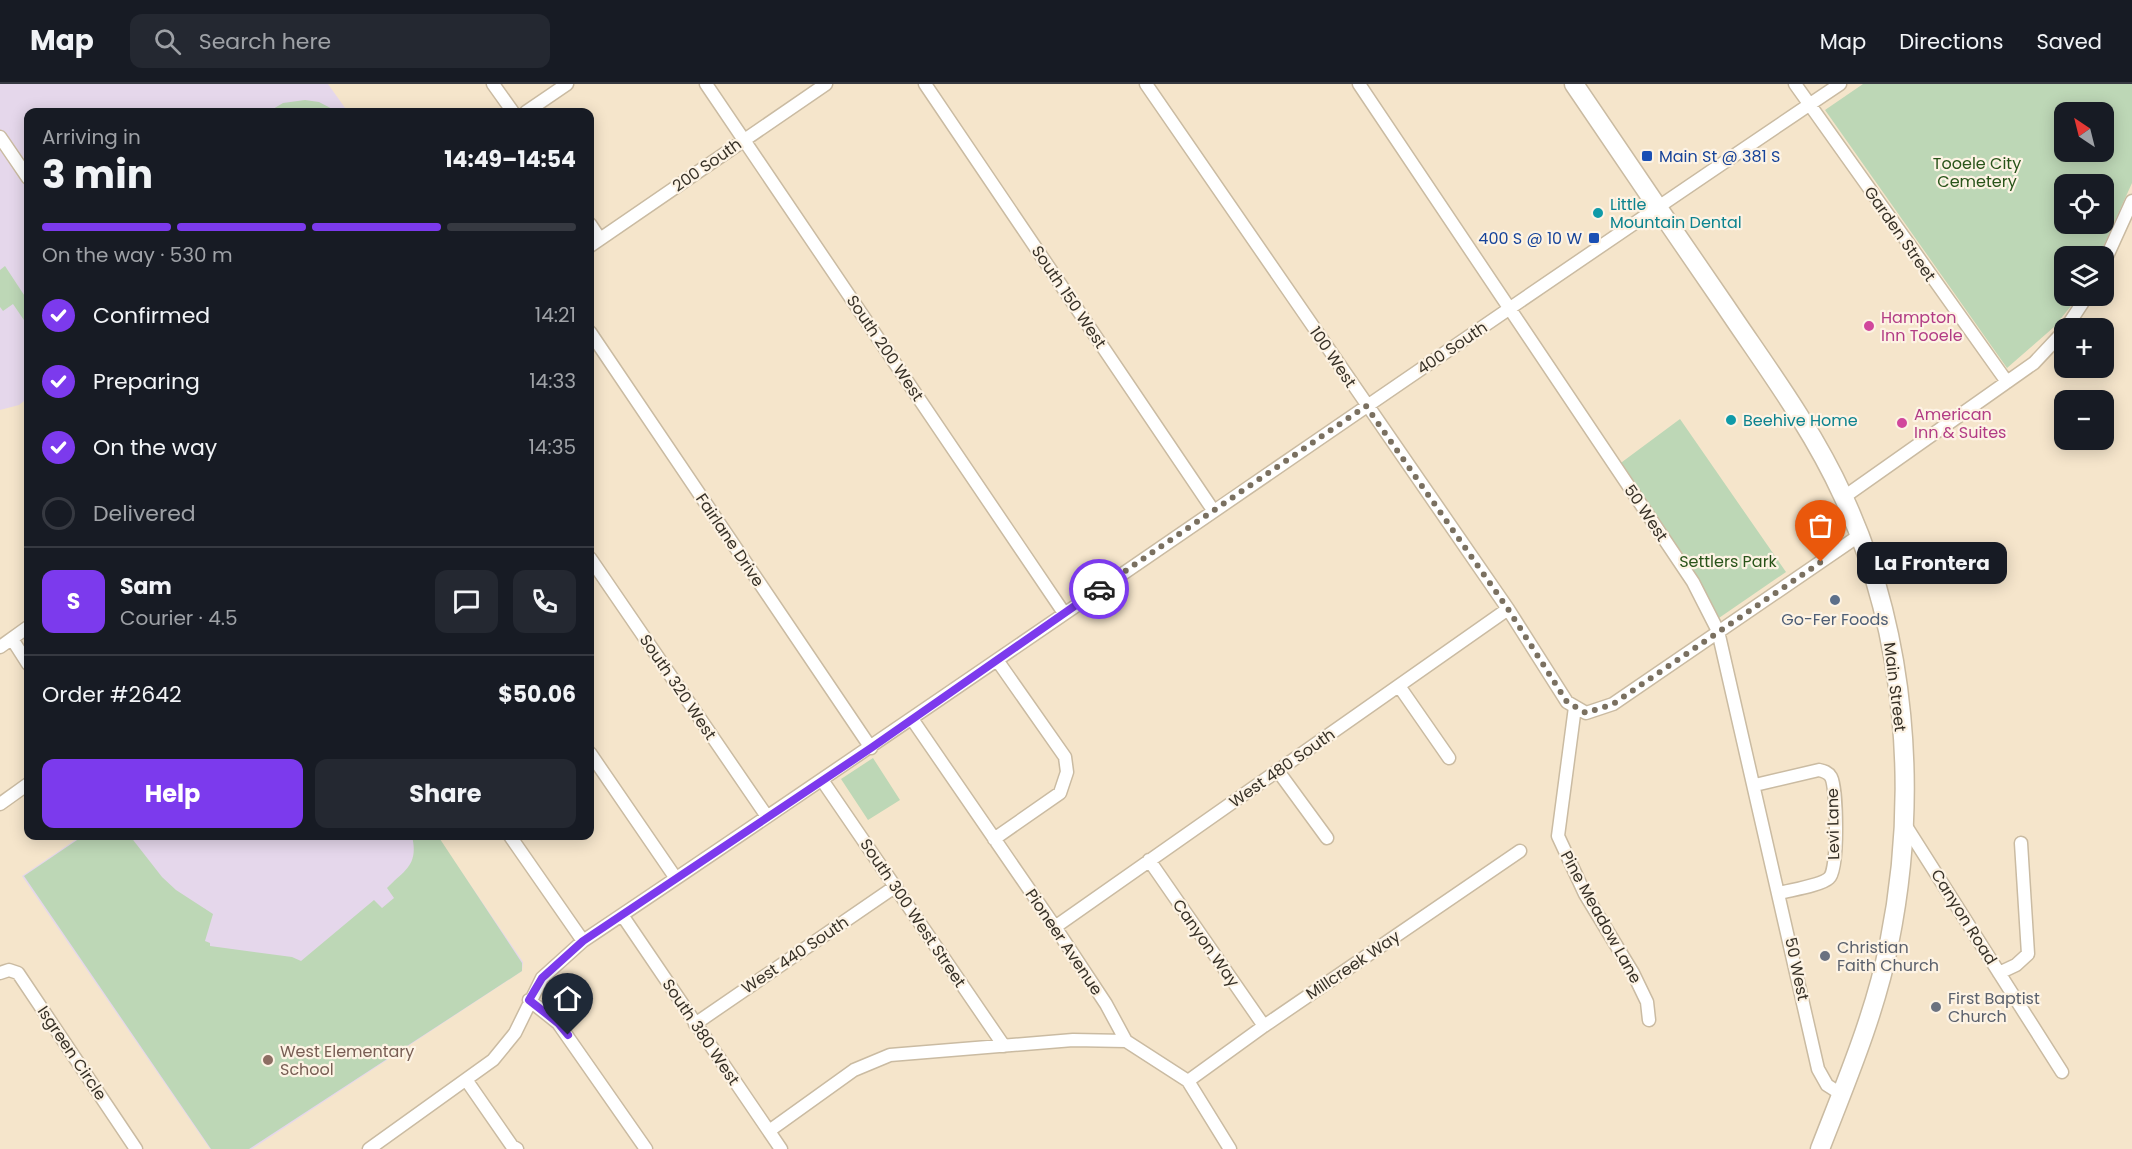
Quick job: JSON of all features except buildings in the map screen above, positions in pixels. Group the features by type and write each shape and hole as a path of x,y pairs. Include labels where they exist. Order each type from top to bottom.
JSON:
{"highway":[{"name":"Main Street","path":"1574,84 1787,397 1820,450 1860,535 1885,617 1896,677 1904,772 1904,823 1899,887 1889,946 1877,991 1820,1149"}],"street":[{"path":"493,84 510,108"},
{"path":"532,108 567,84"},
{"name":"South 200 West","path":"706,84 1064,613"},
{"name":"200 South","path":"595,243 825,84"},
{"name":"South 150 West","path":"926,84 1214,510"},
{"name":"100 West","path":"1146,84 1508,609 1567,702 1581,710"},
{"name":"50 West","path":"1359,84 1693,582 1718,630 1780,893 1818,1069 1822,1078 1841,1094"},
{"name":"Garden Street","path":"1796,84 2007,382"},
{"name":"400 South","path":"374,1148 493,1060 515,1033 529,1000 542,978 583,941 766,815 871,748 1214,510 1840,84"},
{"path":"0,137 24,172"},
{"path":"2112,246 2132,201"},
{"name":"Fairlane Drive","path":"594,338 871,748"},
{"path":"1844,497 2034,363 2054,342"},
{"path":"1581,710 1613,704 1860,535"},
{"name":"South 320 West","path":"594,564 766,815"},
{"name":"West 480 South","path":"1055,927 1508,609"},
{"path":"0,647 24,630"},
{"path":"12,639 24,658"},
{"path":"994,839 1059,793 1067,772 1065,757 997,660"},
{"path":"1399,686 1449,758"},
{"name":"Pine Meadow Lane","path":"1581,710 1558,836 1585,894 1633,973 1647,1002 1649,1020"},
{"name":"Pioneer Avenue","path":"912,719 1055,927 1106,1004 1126,1041 1188,1081 1230,1149"},
{"path":"594,759 675,877"},
{"name":"Levi Lane","path":"1755,785 1819,770 1831,777 1836,831 1830,878 1780,893"},
{"path":"1278,771 1327,838"},
{"name":"South 300 West Street","path":"822,780 1004,1046"},
{"path":"0,804 24,787"},
{"name":"Canyon Road","path":"1904,823 2062,1072"},
{"path":"513,840 583,941"},
{"path":"1999,973 2016,965 2028,954 2021,843"},
{"name":"Millcreek Way","path":"1188,1081 1264,1026 1520,851"},
{"name":"Canyon Way","path":"1149,860 1264,1026"},
{"name":"West 440 South","path":"695,1024 896,886"},
{"name":"South 380 West","path":"622,915 781,1149"},
{"name":"Isgreen Circle","path":"0,973 9,970 18,973 136,1149"},
{"path":"529,1000 558,1023 646,1149"},
{"path":"769,1131 854,1070 890,1055 1073,1040 1126,1041"},
{"path":"467,1081 512,1146 517,1149"}],"shaded area":[{"path":"0,84 328,84 345,108 24,108 24,401 19,405 0,410"},
{"name":"West Elementary School","path":"75,840 440,840 523,962 522,971 252,1149 210,1149 22,876"}],"green space":[{"name":"Tooele City Cemetery","path":"1863,84 2132,84 2132,183 2114,223 2114,174 2054,174 2054,234 2109,234 2104,246 2054,246 2054,306 2071,306 2061,318 2054,318 2054,327 2007,368 1825,110"},
{"path":"305,100 319,102 330,108 275,108 283,103"},
{"path":"5,266 24,295 24,320 13,304 3,311 0,307 0,270"},
{"name":"Settlers Park","path":"1680,419 1786,572 1716,620 1618,465"},
{"path":"873,758 900,800 868,820 841,779"},
{"name":"West Elementary School","path":"77,840 133,840 162,877 176,890 213,914 205,941 210,943 210,946 292,957 301,961 374,900 382,908 394,898 387,888 412,861 413,840 441,840 522,963 522,971 249,1149 211,1149 24,876"}],"way so far":[{"path":"1099,589 1366,406 1508,609 1567,702 1586,713 1613,704 1718,630 1821,562"}],"place":[{"name":"Main St @ 381 S","path":"1647,156"},
{"name":"Little Mountain Dental","path":"1598,213"},
{"name":"400 S @ 10 W","path":"1594,238"},
{"name":"Hampton Inn Tooele","path":"1869,326"},
{"name":"Beehive Home","path":"1731,420"},
{"name":"American Inn & Suites","path":"1902,423"},
{"name":"La Frontera","path":"1821,562"},
{"name":"Go-Fer Foods","path":"1835,600"},
{"name":"Christian Faith Church","path":"1825,956"},
{"name":"First Baptist Church","path":"1936,1007"},
{"name":"West Elementary School","path":"268,1060"}],"route":[{"path":"568,1035 558,1023 529,1000 542,978 583,941 766,815 871,748 1099,589"}]}
